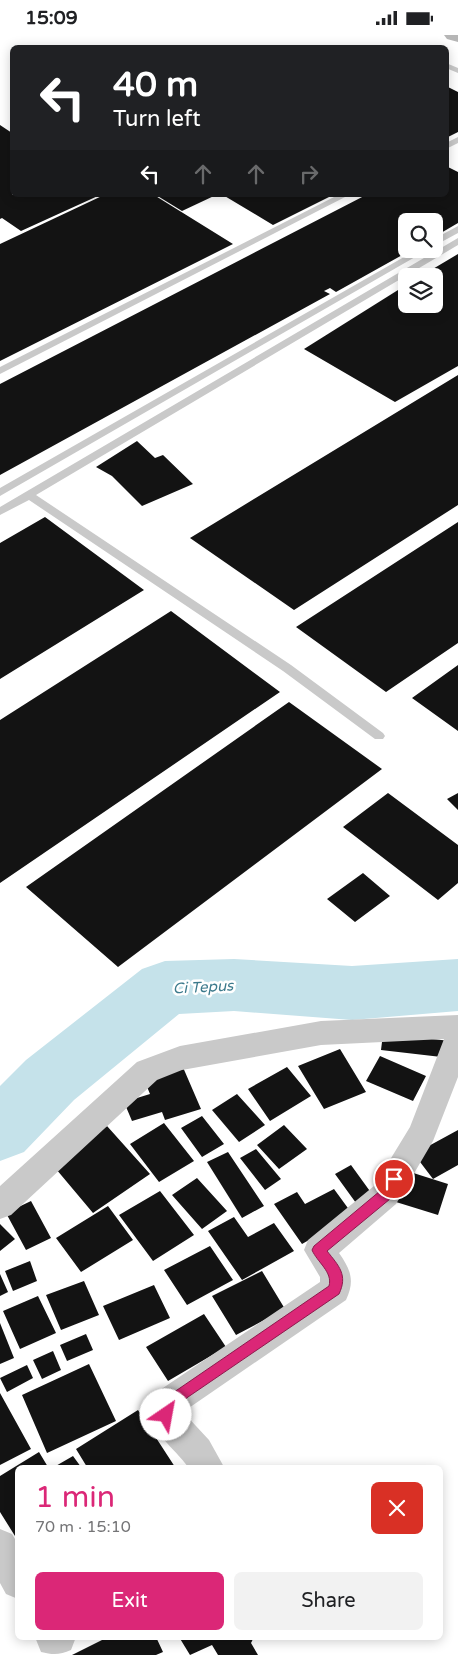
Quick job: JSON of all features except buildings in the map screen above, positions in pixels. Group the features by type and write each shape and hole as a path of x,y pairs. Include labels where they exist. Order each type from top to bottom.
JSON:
{"main road":[{"path":"453,35 458,37"}],"street":[{"path":"0,1205 147,1071 180,1058 322,1033 458,1027"},
{"path":"206,1465 195,1449 166,1415 166,1405 335,1290 337,1281 334,1270 319,1250 385,1195 423,1132 458,1039"},
{"path":"0,1546 15,1576"}],"lane":[{"path":"0,371 341,197"},
{"path":"443,238 458,229"},
{"path":"0,512 458,241"},
{"path":"0,493 408,258"},
{"path":"29,495 287,668 379,736"}],"waterway":[{"name":"Ci Tepus","path":"0,1131 50,1080 165,988 234,985 352,993 458,985"}],"route":[{"path":"166,1415 166,1405 335,1290 337,1281 334,1270 319,1250 385,1195 394,1179"}]}
